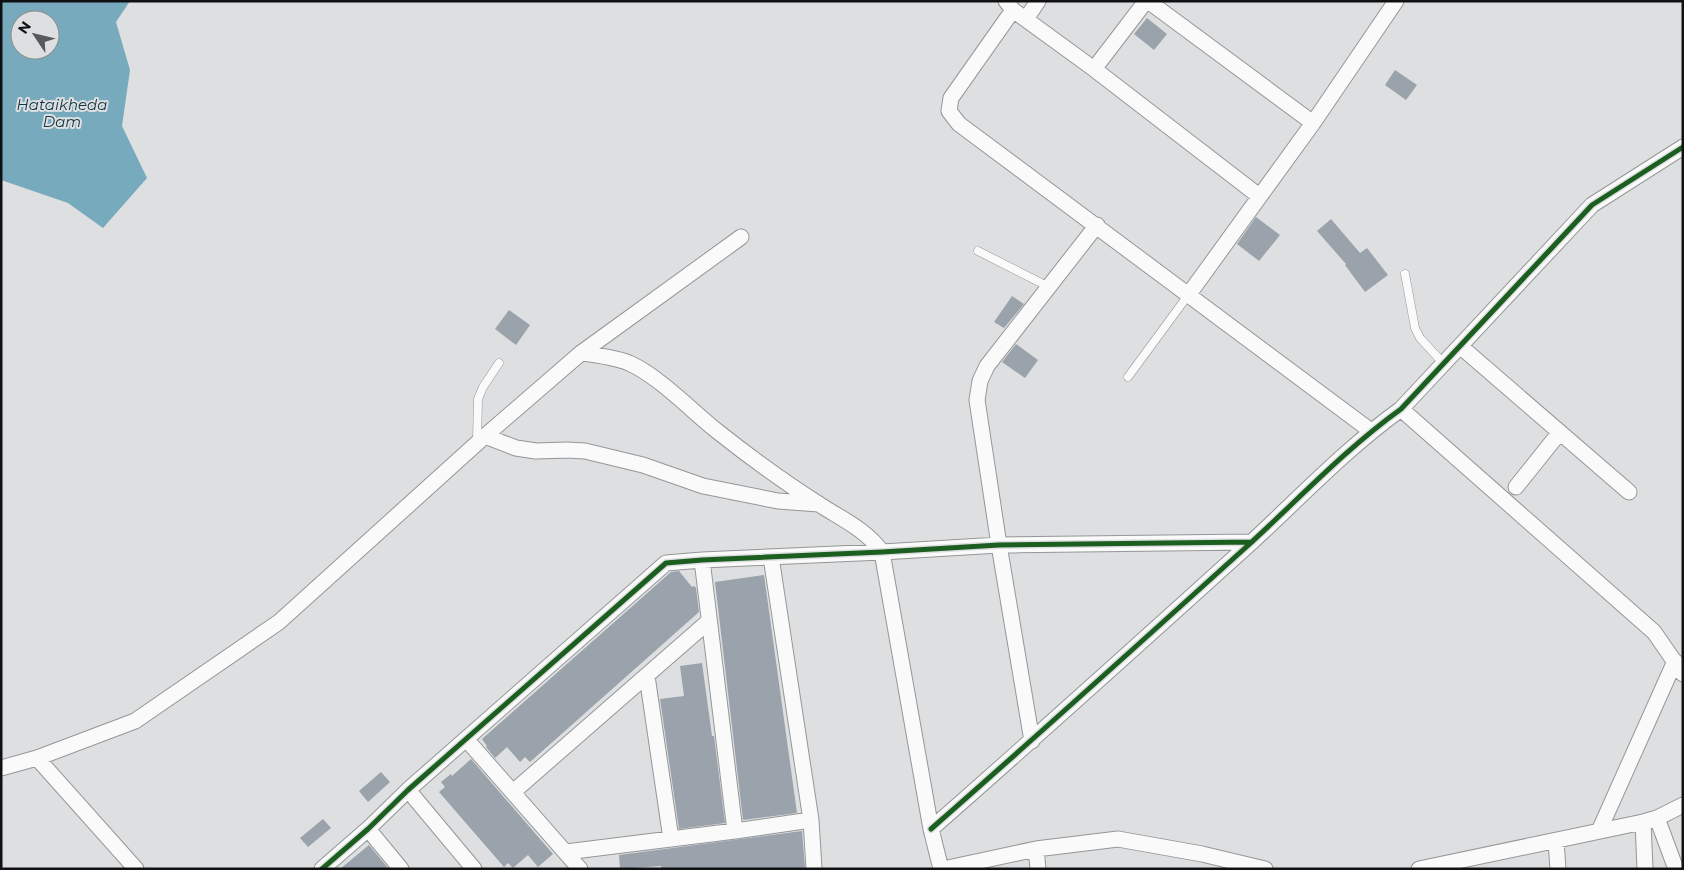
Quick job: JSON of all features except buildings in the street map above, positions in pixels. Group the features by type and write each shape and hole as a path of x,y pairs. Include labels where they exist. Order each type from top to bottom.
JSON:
{"street":[{"path":"1026,19 1038,1"},
{"path":"1094,69 1147,1 1313,122"},
{"path":"1188,294 1313,122 1396,1"},
{"path":"1260,196 1009,6 952,98 949,111 959,124 1371,431"},
{"path":"931,829 1252,542 1371,431 1401,409 1592,205 1683,146"},
{"path":"1032,740 977,400 980,381 987,366 1097,225"},
{"path":"1,768 38,758 135,721 278,622 481,439 581,353 741,237"},
{"path":"1460,346 1629,492"},
{"path":"581,353 605,356 630,363 651,376 718,432 819,504 862,532 882,552 931,829 942,869 1036,848 1118,840 1202,862 1265,869"},
{"path":"1401,409 1654,632 1679,667 1599,831"},
{"path":"1516,487 1560,432"},
{"path":"481,439 536,451 585,451 643,465 703,486 778,501 819,504"},
{"path":"322,869 368,829 408,790 666,564 702,560 999,545 1252,542"},
{"path":"771,557 811,820 814,869"},
{"path":"702,560 735,831"},
{"path":"513,792 709,621"},
{"path":"647,676 670,839"},
{"path":"466,739 580,869"},
{"path":"38,758 136,869"},
{"path":"408,790 474,869"},
{"path":"1419,869 1650,820 1683,805"},
{"path":"566,852 811,820"},
{"path":"1645,869 1650,820"},
{"path":"1650,820 1676,869"},
{"path":"368,829 401,869"},
{"path":"1556,841 1558,869"},
{"path":"1036,848 1038,869"}],"lane":[{"path":"978,251 1049,286"},
{"path":"1405,274 1415,328 1420,338 1444,364"},
{"path":"1128,377 1188,294"},
{"path":"481,439 478,399 482,387 499,363"}],"water":[{"name":"Hataikheda Dam","path":"1,1 130,1 116,22 130,70 122,126 147,178 103,228 68,203 1,180"}],"cycle path":[{"path":"931,829 1244,549 1340,459 1401,409 1592,205 1683,147"},
{"path":"322,869 368,829 408,790 666,563 999,545 1252,542"}]}
